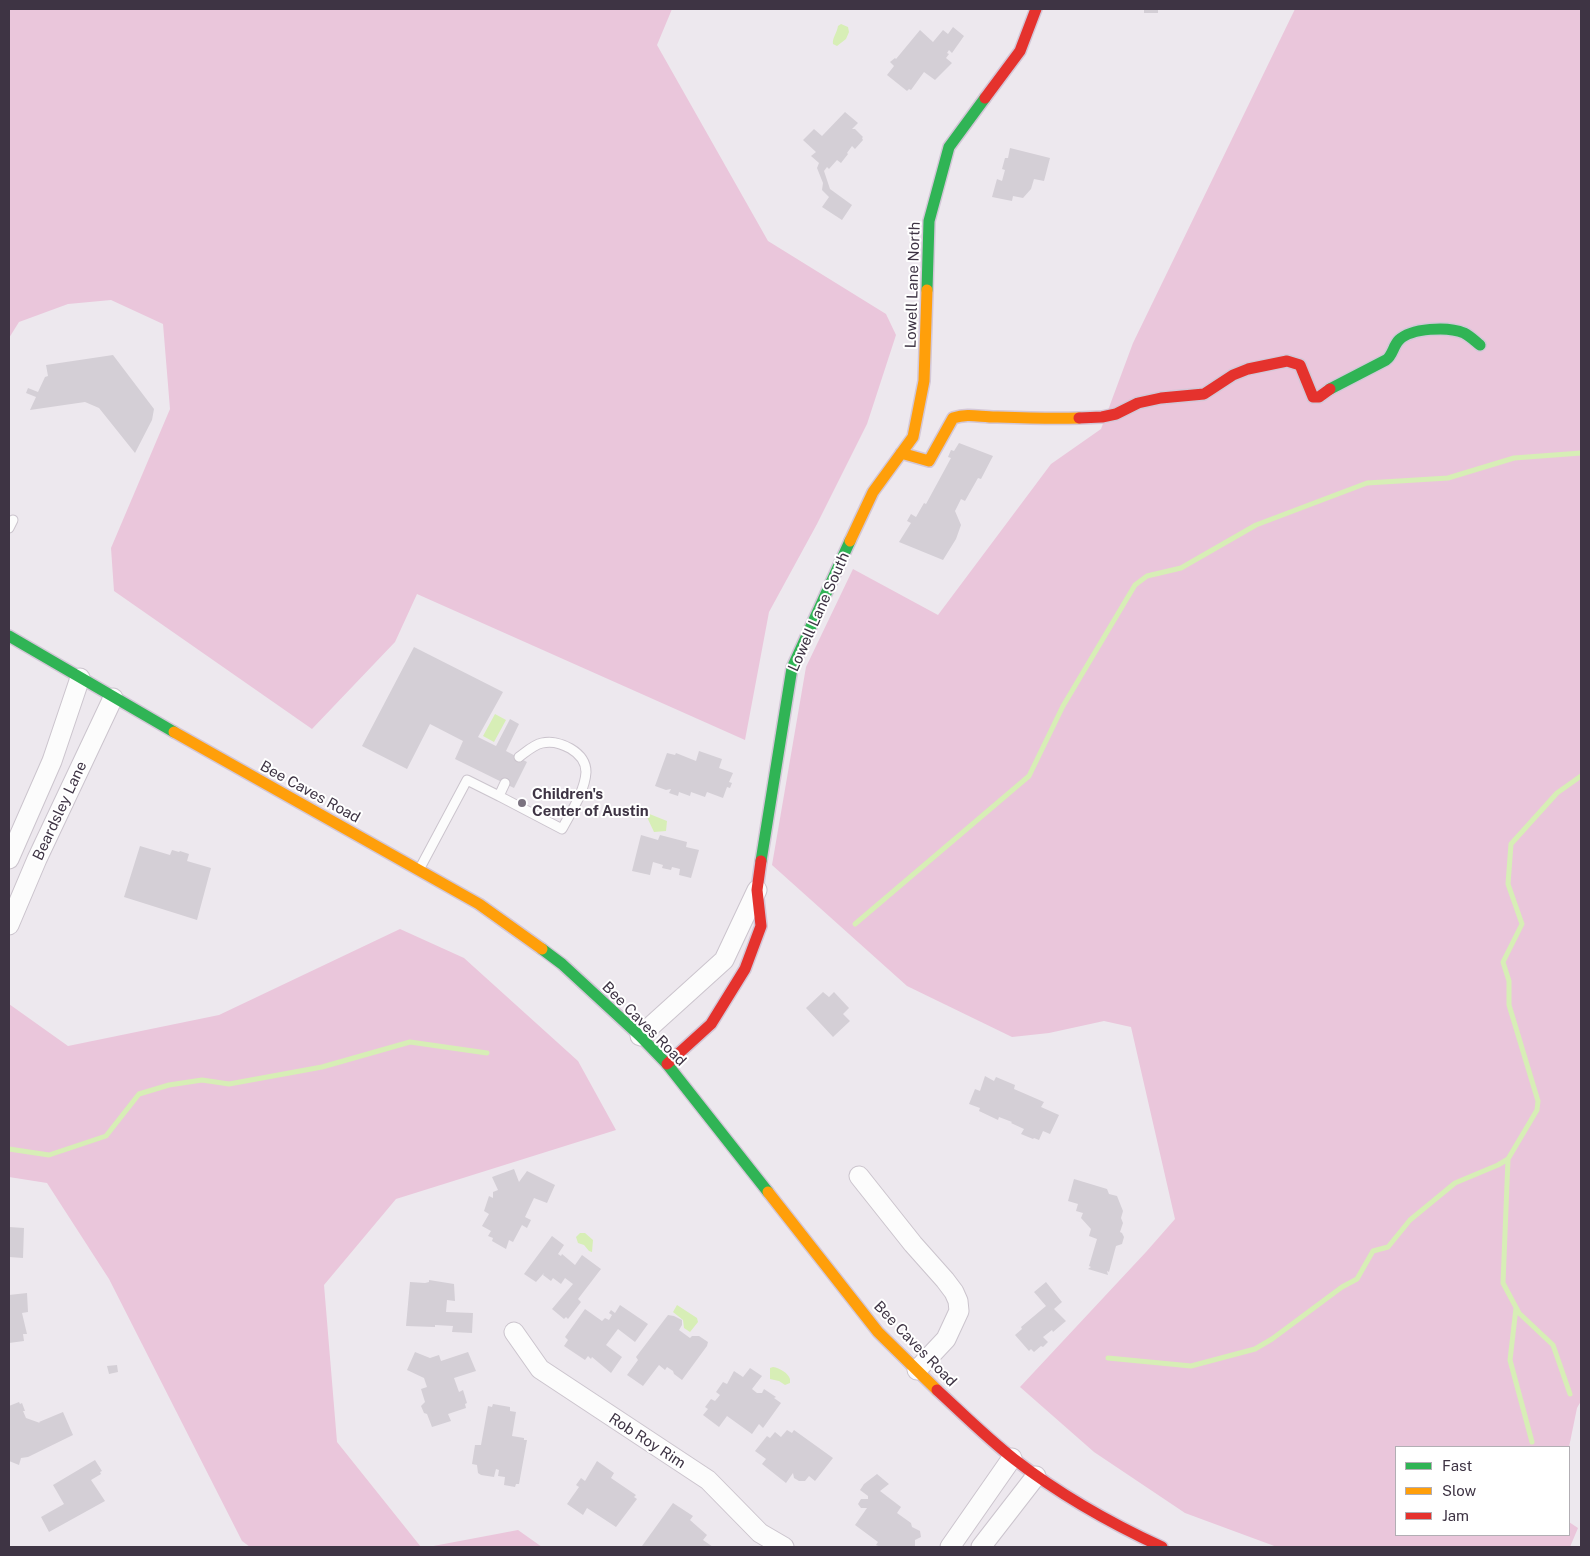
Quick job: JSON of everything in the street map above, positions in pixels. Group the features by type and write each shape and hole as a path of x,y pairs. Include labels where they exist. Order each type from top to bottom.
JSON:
{"street":[{"name":"Lowell Lane North","path":"924,381 929,221 949,147 1020,51 1036,9"},
{"path":"902,453 929,461 953,418 966,414 979,417 1049,419 1102,417 1116,414 1138,403 1161,398 1204,394 1233,375 1248,369 1287,361 1300,365 1313,397 1319,398 1348,378 1367,371 1390,358 1397,342 1406,334 1449,330 1463,333 1480,345"},
{"name":"Lowell Lane South","path":"640,1036 724,960 756,890 792,668 873,492 913,437 924,381"},
{"name":"Bee Caves Road","path":"9,636 114,698 479,904 562,964 640,1036 667,1064 878,1332 955,1407 1012,1458 1036,1476 1123,1529 1162,1547"},
{"name":"Beardsley Lane","path":"9,859 52,761 80,678"},
{"name":"Beardsley Lane","path":"10,921 37,859 114,698"},
{"name":"Lowell Lane South","path":"667,1064 711,1024 744,969 761,926 756,890"},
{"path":"859,1176 913,1244 945,1280 958,1301 959,1311 946,1339 917,1370"},
{"name":"Rob Roy Rim","path":"514,1332 540,1369 708,1480 760,1534 784,1547"},
{"path":"950,1547 1012,1458"},
{"path":"981,1547 1036,1476"}],"lane":[{"path":"419,870 467,780 562,829 585,782 586,770 584,761 576,753 557,742 542,743 532,747 519,757"},
{"path":"499,796 505,783"}],"shaded area":[{"path":"9,9 672,9 657,45 768,241 886,314 896,335 867,424 817,524 769,612 745,740 417,594 395,642 312,729 114,591 111,548 170,409 163,324 111,300 68,304 19,322 9,338"},
{"path":"1295,9 1581,9 1581,1401 1577,1408 1569,1446 1395,1446 1395,1536 1570,1536 1570,1523 1578,1528 1570,1547 1277,1547 1185,1513 1094,1452 1020,1387 1175,1219 1131,1027 1104,1021 1049,1033 1012,1037 907,986 772,865 806,667 853,569 938,615 1051,464 1101,429 1133,343"},
{"path":"841,24 848,27 849,32 846,39 837,46 833,44 833,40 838,26"},
{"path":"495,714 506,720 494,742 483,736"},
{"path":"647,813 667,821 666,831 654,832 646,815"},
{"path":"400,929 464,958 578,1061 616,1130 396,1199 324,1285 337,1442 421,1547 250,1547 242,1541 109,1279 47,1183 9,1177 9,1004 68,1046 219,1015"},
{"path":"580,1233 585,1233 593,1240 592,1252 584,1245 578,1243 576,1237"},
{"path":"677,1305 697,1318 698,1322 690,1332 684,1328 683,1320 673,1312"},
{"path":"773,1367 786,1373 790,1383 785,1385 770,1379 770,1368"},
{"path":"518,1530 542,1547 428,1547"}],"building":[{"path":"1144,9 1158,9 1158,13 1144,13"},
{"path":"953,27 964,36 952,53 949,50 947,53 949,54 946,58 952,63 935,80 924,72 911,90 907,91 887,75 894,66 890,62 896,59 920,30 933,42 943,30 948,34"},
{"path":"845,112 858,123 852,129 855,129 863,137 863,140 855,149 852,146 841,163 837,160 829,169 827,167 824,171 830,189 852,205 842,220 822,207 829,197 822,190 823,183 817,168 819,163 811,156 816,152 803,140 814,129 822,136"},
{"path":"1010,148 1050,158 1044,181 1034,179 1031,189 1023,198 1013,196 1012,201 992,197 997,179 1002,181 1005,170 1002,169 1005,158 1008,158"},
{"path":"113,355 154,409 152,420 135,453 99,408 85,402 30,410 36,397 26,393 28,388 38,392 45,377 48,376 46,365"},
{"path":"959,443 993,456 981,479 978,478 965,501 961,499 955,511 961,525 956,539 943,560 899,542 911,523 907,521 911,514 916,517 924,503 926,504 951,458 948,457 951,450 954,451"},
{"path":"414,647 503,692 478,737 496,746 510,719 519,724 506,751 527,762 514,788 455,759 463,741 430,724 407,769 362,746"},
{"path":"699,751 722,759 719,768 733,773 729,782 732,783 730,788 727,787 723,798 707,792 705,797 691,792 690,796 679,792 678,796 669,793 671,789 666,790 655,786 667,753 675,755 676,753 696,761"},
{"path":"641,835 658,840 660,835 687,842 686,847 699,850 691,878 679,875 680,869 672,867 671,870 662,868 663,865 653,862 650,875 632,871"},
{"path":"140,846 170,855 172,850 180,851 189,854 187,861 211,868 197,920 124,897"},
{"path":"823,992 829,997 834,992 849,1008 843,1014 850,1021 833,1037 806,1008"},
{"path":"985,1076 994,1081 996,1077 1015,1085 1014,1089 1044,1102 1041,1107 1059,1115 1050,1134 1043,1131 1039,1140 1033,1139 1021,1134 1024,1129 1012,1122 999,1117 998,1120 979,1111 980,1108 969,1104 975,1089 980,1091"},
{"path":"514,1169 519,1182 527,1171 555,1185 547,1203 534,1198 525,1217 531,1220 527,1228 522,1225 513,1242 509,1240 506,1249 492,1241 493,1238 488,1236 491,1231 482,1226 489,1214 484,1211 489,1196 493,1198 493,1192 498,1190 492,1177"},
{"path":"1074,1179 1107,1189 1109,1194 1117,1196 1123,1211 1121,1218 1123,1223 1120,1232 1124,1237 1122,1244 1116,1246 1109,1272 1107,1271 1108,1275 1088,1269 1091,1267 1089,1266 1097,1239 1089,1236 1091,1229 1081,1218 1083,1213 1076,1211 1078,1204 1068,1201"},
{"path":"9,1227 24,1228 23,1258 9,1257"},
{"path":"552,1236 564,1245 558,1254 561,1256 562,1254 575,1265 582,1255 601,1269 578,1299 581,1302 568,1319 566,1317 564,1319 552,1309 573,1284 565,1278 561,1284 553,1278 551,1281 543,1275 544,1273 536,1282 524,1274"},
{"path":"429,1280 454,1284 455,1301 447,1300 446,1312 473,1313 472,1333 452,1332 453,1326 406,1326 410,1282 425,1283 429,1282"},
{"path":"1046,1282 1062,1302 1054,1309 1066,1321 1053,1332 1052,1330 1043,1337 1048,1342 1043,1347 1041,1346 1034,1352 1031,1349 1029,1351 1015,1335 1022,1329 1021,1327 1046,1306 1034,1292"},
{"path":"27,1293 28,1312 22,1313 27,1334 23,1334 24,1341 9,1343 9,1295"},
{"path":"620,1305 648,1324 635,1342 618,1329 606,1345 622,1357 611,1373 592,1357 591,1359 588,1356 585,1360 564,1346 568,1340 565,1337 585,1309 602,1321 605,1318 609,1320 612,1315 609,1313 611,1310 615,1313"},
{"path":"668,1315 682,1320 679,1330 690,1338 692,1336 699,1336 708,1342 707,1346 682,1380 667,1367 665,1370 659,1365 643,1386 627,1375 638,1360 636,1357"},
{"path":"415,1352 430,1358 439,1355 441,1361 468,1352 476,1371 454,1378 459,1392 463,1390 467,1403 465,1404 466,1408 448,1414 451,1421 432,1427 427,1414 424,1413 421,1406 425,1402 421,1389 427,1387 424,1378 407,1370"},
{"path":"117,1365 118,1372 109,1374 107,1366"},
{"path":"750,1368 762,1376 752,1389 757,1393 762,1393 764,1389 781,1403 763,1428 759,1424 752,1434 727,1416 719,1427 703,1415 708,1409 705,1407 711,1399 715,1401 720,1395 716,1392 723,1382 727,1384 734,1371 743,1377"},
{"path":"19,1402 20,1404 22,1403 26,1418 40,1423 63,1412 73,1435 28,1457 21,1458 19,1465 9,1461 9,1406"},
{"path":"493,1404 510,1407 510,1411 516,1412 512,1436 527,1440 519,1484 516,1484 515,1487 504,1485 505,1477 498,1476 499,1470 496,1469 494,1477 481,1475 478,1473 477,1465 472,1464 475,1445 481,1445 488,1406 492,1407"},
{"path":"787,1430 792,1433 794,1430 833,1458 815,1481 809,1476 805,1481 799,1481 794,1478 793,1473 786,1483 762,1464 766,1459 755,1451 767,1436 770,1438 775,1432 781,1437"},
{"path":"95,1460 102,1471 100,1472 101,1474 91,1480 105,1501 49,1532 41,1517 64,1504 53,1485"},
{"path":"597,1461 614,1473 611,1478 636,1495 634,1497 637,1499 616,1527 587,1508 583,1515 567,1504 579,1487 576,1485 581,1478 585,1481"},
{"path":"877,1474 889,1484 880,1491 901,1507 897,1513 911,1523 912,1527 920,1531 921,1537 915,1540 915,1547 881,1547 876,1545 878,1542 855,1525 867,1508 861,1508 858,1504 861,1499 868,1499 868,1496 860,1490 864,1484"},
{"path":"673,1503 693,1516 690,1520 707,1535 703,1540 713,1547 642,1546"}],"waterway":[{"path":"855,924 1029,776 1063,706 1135,585 1147,576 1181,568 1256,525 1367,483 1448,478 1514,458 1581,453"},
{"path":"1108,1358 1191,1366 1255,1349 1272,1339 1342,1287 1357,1279 1373,1251 1388,1247 1410,1220 1455,1183 1508,1159 1537,1110 1538,1101 1509,1005 1509,981 1503,962 1522,924 1508,884 1511,844 1557,793 1581,776"},
{"path":"9,1149 49,1155 106,1136 139,1094 169,1085 202,1080 229,1084 322,1067 410,1042 487,1053"},
{"path":"1508,1159 1503,1283 1519,1313 1553,1345 1570,1394"},
{"path":"1516,1308 1510,1360 1532,1442"}],"traffic: fast":[{"path":"927,290 929,221 949,147 985,98"},
{"path":"1330,389 1386,360 1399,340 1412,333 1430,329 1449,329 1466,334 1480,345"},
{"path":"761,861 792,668 850,541"},
{"path":"9,636 174,732"},
{"path":"542,949 562,964 640,1036 667,1064 768,1192"}],"traffic: slow":[{"path":"850,541 873,492 913,437 924,381 927,290"},
{"path":"901,453 929,461 953,418 969,415 1079,418"},
{"path":"174,732 479,904 542,949"},
{"path":"768,1192 878,1332 937,1390"}],"traffic: jam":[{"path":"985,98 1020,51 1036,9"},
{"path":"1079,418 1116,414 1138,403 1161,398 1204,394 1233,375 1248,369 1287,361 1300,365 1313,397 1319,397 1330,389"},
{"path":"667,1064 711,1024 745,969 761,926 757,890 761,861"},
{"path":"937,1390 994,1443 1031,1472 1085,1507 1162,1547"}],"place":[{"name":"Children's Center of Austin","path":"522,803"}]}
